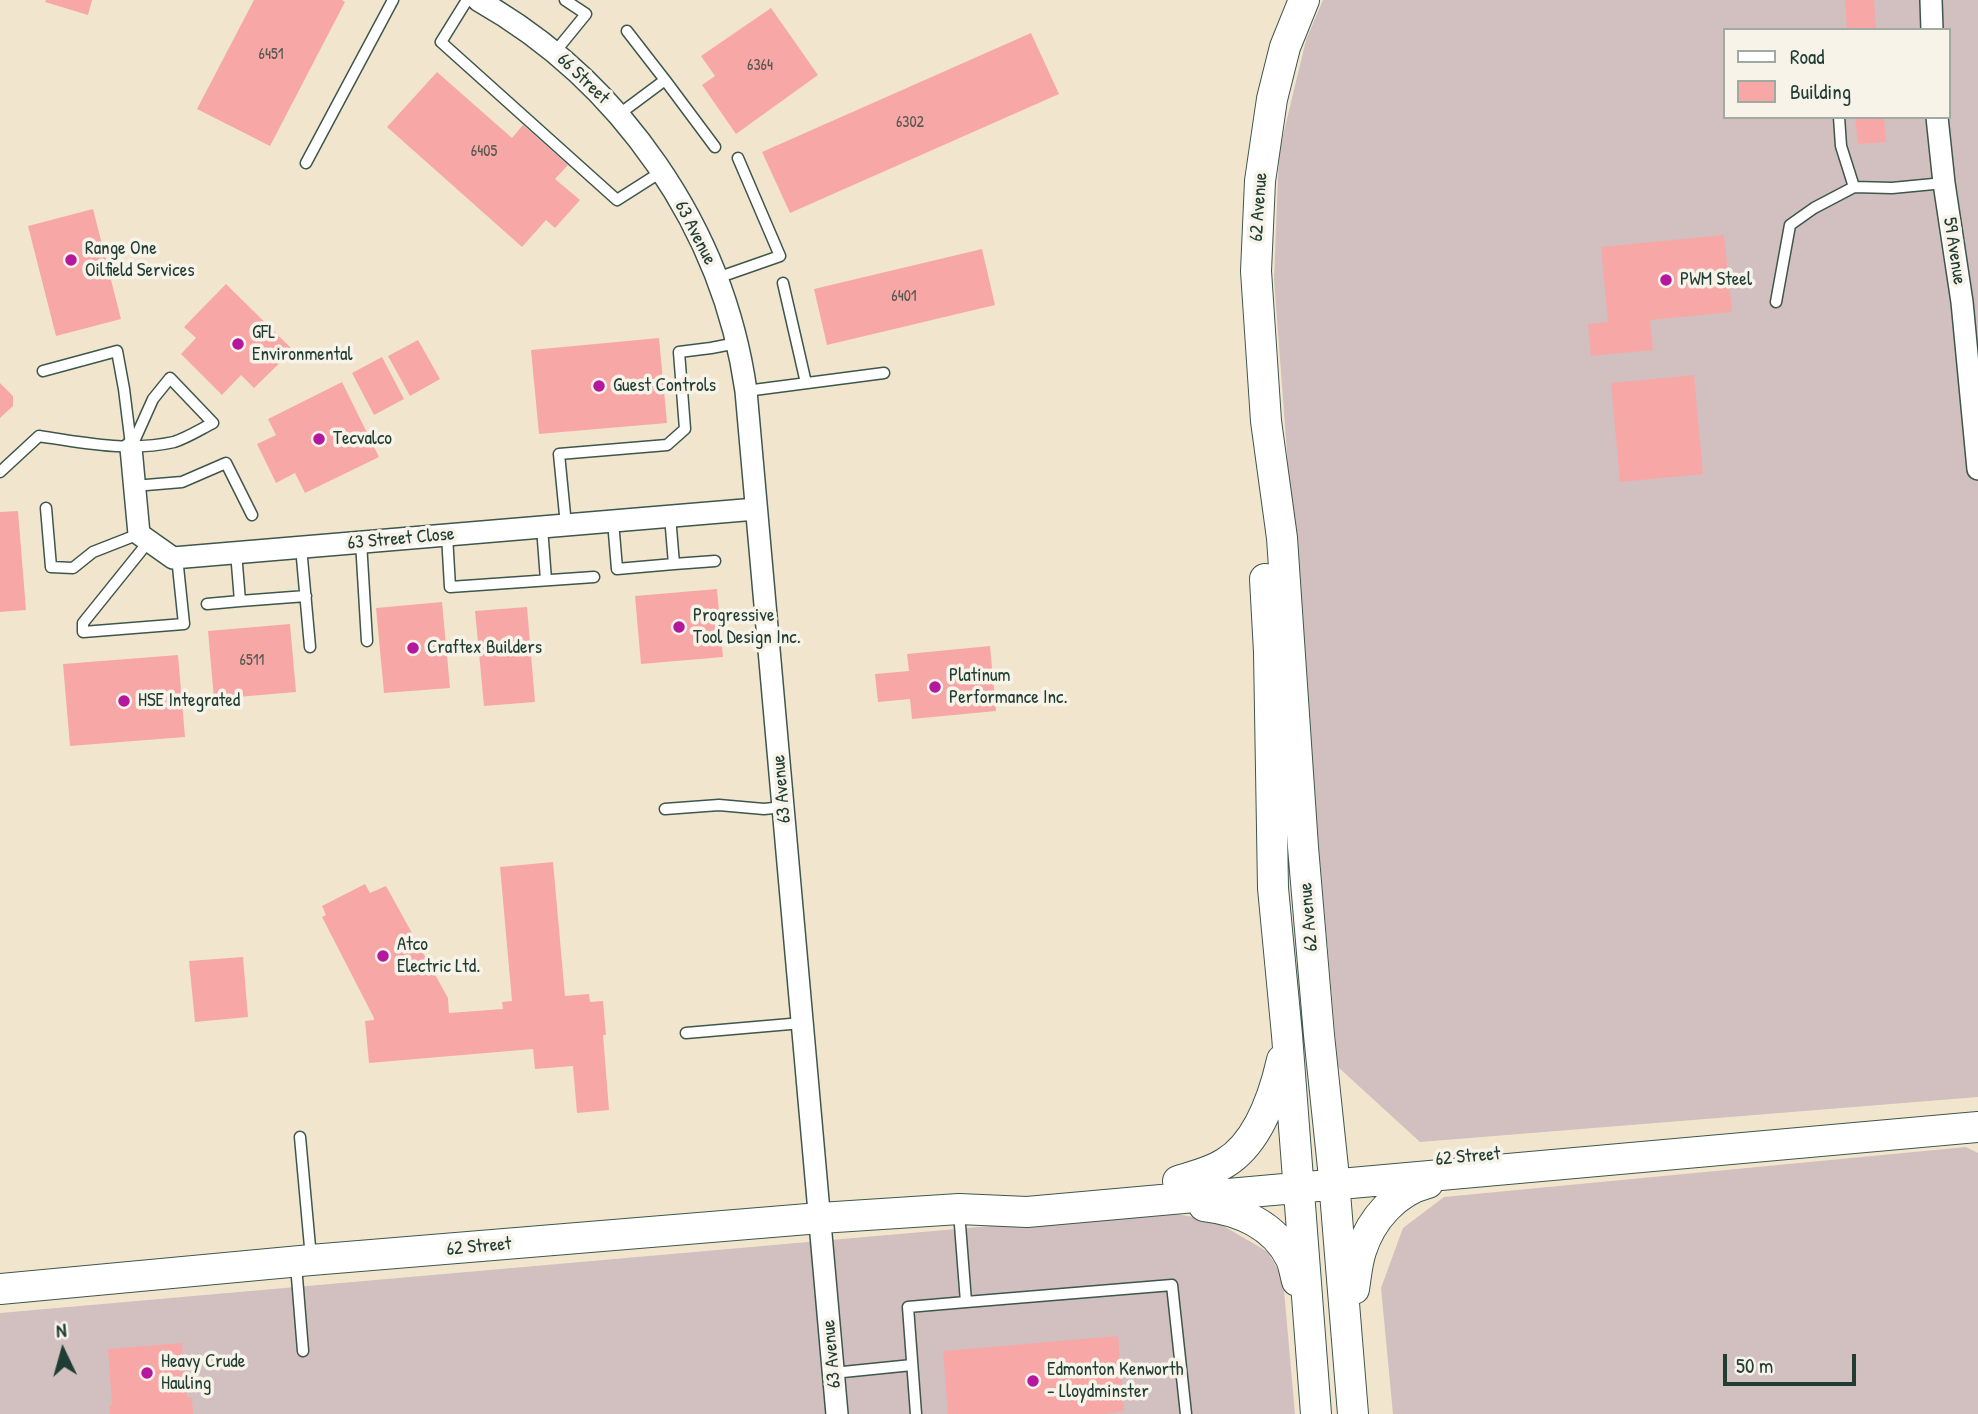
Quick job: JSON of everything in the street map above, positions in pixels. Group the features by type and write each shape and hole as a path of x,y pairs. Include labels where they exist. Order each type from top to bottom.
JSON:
{"main road":[{"name":"62 Avenue","path":"1304,0 1286,47 1272,99 1260,181 1256,271 1266,421 1282,538 1303,847 1353,1414"},
{"name":"62 Avenue","path":"1266,421 1263,540 1269,652 1272,850 1316,1414"},
{"path":"1168,1191 1227,1162 1252,1136 1268,1105 1287,1035"},
{"name":"62 Street","path":"0,1289 820,1218 958,1209 1027,1212 1168,1191 1334,1177 1978,1112"},
{"name":"62 Street","path":"1334,1177 1476,1171 1978,1127"},
{"path":"1347,1324 1361,1251 1373,1224 1395,1198 1415,1186 1476,1171"},
{"path":"1168,1191 1239,1213 1261,1224 1281,1244 1291,1259 1308,1321"}],"street":[{"name":"66 Street","path":"478,0 523,26 598,91 639,139 664,176"},
{"path":"1931,0 1932,28"},
{"name":"59 Avenue","path":"1937,119 1962,302 1978,469"},
{"name":"63 Avenue","path":"664,176 693,224 717,278 737,343 746,391 837,1414"},
{"path":"131,448 134,486 144,537 173,558 177,557"},
{"name":"63 Street Close","path":"177,557 756,509"}],"lane":[{"path":"306,163 393,0"},
{"path":"467,0 441,42 617,200 664,176"},
{"path":"555,52 586,14 565,0"},
{"path":"627,31 715,146"},
{"path":"618,115 665,80"},
{"path":"1839,119 1842,146 1854,187"},
{"path":"717,278 780,256 738,158"},
{"path":"1776,302 1790,225 1814,208 1854,187 1892,188 1944,183"},
{"path":"783,284 806,383"},
{"path":"566,525 559,454 667,444 685,429 678,352 737,343"},
{"path":"43,371 117,351 131,448"},
{"path":"746,391 884,373"},
{"path":"0,472 39,436 131,448 176,441 213,423 170,378 153,398 131,448"},
{"path":"134,486 182,482 226,463 252,515"},
{"path":"46,508 51,567 73,568 93,552 144,537"},
{"path":"670,516 674,564"},
{"path":"613,521 617,569 715,561"},
{"path":"542,527 546,580"},
{"path":"447,535 450,587 594,577"},
{"path":"144,537 83,623 83,632 184,624 177,557"},
{"path":"361,542 367,641"},
{"path":"301,547 310,647"},
{"path":"236,552 240,601"},
{"path":"207,604 306,596"},
{"path":"665,809 719,805 764,809 783,807"},
{"path":"686,1033 802,1023"},
{"path":"300,1137 303,1351"},
{"path":"958,1209 966,1302"},
{"path":"916,1414 908,1307 1172,1285 1186,1414"},
{"path":"833,1373 912,1365"}],"shaded area":[{"path":"1323,0 1978,0 1978,1097 1420,1142 1338,1067 1303,667 1274,279 1279,152 1306,40"},
{"path":"1966,1147 1978,1153 1978,1414 1393,1414 1381,1288 1403,1228 1444,1197"},
{"path":"1161,1211 1215,1221 1268,1252 1283,1279 1295,1414 0,1414 0,1313"}],"building":[{"path":"92,0 88,15 45,2"},
{"path":"254,0 345,2 270,146 197,109"},
{"path":"1845,0 1874,0 1876,28 1847,28"},
{"path":"771,8 818,75 736,134 702,85 715,76 701,56"},
{"path":"1031,33 1059,94 790,213 762,152"},
{"path":"437,72 512,138 523,125 568,165 555,179 580,200 555,228 546,220 522,247 387,127"},
{"path":"1855,119 1884,119 1886,142 1858,144"},
{"name":"Range One Oilfield Services","path":"93,209 121,319 56,336 28,226"},
{"name":"PWM Steel","path":"1724,235 1732,312 1650,320 1653,350 1591,356 1588,324 1608,322 1601,247"},
{"path":"982,249 995,305 827,345 814,289"},
{"name":"GFL Environmental","path":"226,284 293,350 254,388 241,375 222,395 181,354 196,338 184,327"},
{"name":"Guest Controls","path":"659,338 667,423 539,434 531,350"},
{"path":"418,340 440,379 410,396 388,356"},
{"path":"382,357 404,399 374,415 352,373"},
{"path":"1694,375 1703,474 1620,482 1611,383"},
{"name":"Tecvalco","path":"342,382 379,457 305,493 295,473 276,483 257,444 276,435 268,419"},
{"path":"0,383 13,396 13,406 0,418"},
{"path":"18,511 26,610 0,612 0,512"},
{"name":"Progressive Tool Design Inc.","path":"717,589 723,657 641,664 635,596"},
{"name":"Craftex Builders","path":"442,602 450,688 384,693 376,608"},
{"path":"527,607 535,702 484,706 475,611"},
{"path":"290,624 296,692 214,699 208,631"},
{"name":"Platinum Performance Inc.","path":"990,646 996,711 912,719 910,699 878,702 875,674 909,671 907,654"},
{"name":"HSE Integrated","path":"178,655 185,737 70,746 63,664"},
{"name":"Atco Electric Ltd.","path":"553,862 565,996 589,994 590,1002 603,1001 609,1110 577,1113 573,1066 535,1069 533,1049 369,1063 365,1021 374,1018 322,917 326,915 322,906 365,884 370,893 386,886 448,998 449,1013 503,1009 502,1002 512,1001 500,867"},
{"path":"243,957 248,1017 195,1022 189,961"},
{"name":"Edmonton Kenworth - Lloydminster","path":"1118,1336 1124,1411 1104,1414 948,1414 943,1351"},
{"name":"Heavy Crude Hauling","path":"182,1343 187,1398 192,1397 193,1414 110,1414 109,1405 112,1405 108,1349"}],"place":[{"name":"Range One Oilfield Services","path":"71,260"},
{"name":"PWM Steel","path":"1666,280"},
{"name":"GFL Environmental","path":"238,344"},
{"name":"Guest Controls","path":"599,386"},
{"name":"Tecvalco","path":"319,439"},
{"name":"Progressive Tool Design Inc.","path":"679,627"},
{"name":"Craftex Builders","path":"413,648"},
{"name":"Platinum Performance Inc.","path":"935,687"},
{"name":"HSE Integrated","path":"124,701"},
{"name":"Atco Electric Ltd.","path":"383,956"},
{"name":"Heavy Crude Hauling","path":"147,1373"},
{"name":"Edmonton Kenworth - Lloydminster","path":"1033,1381"}]}
